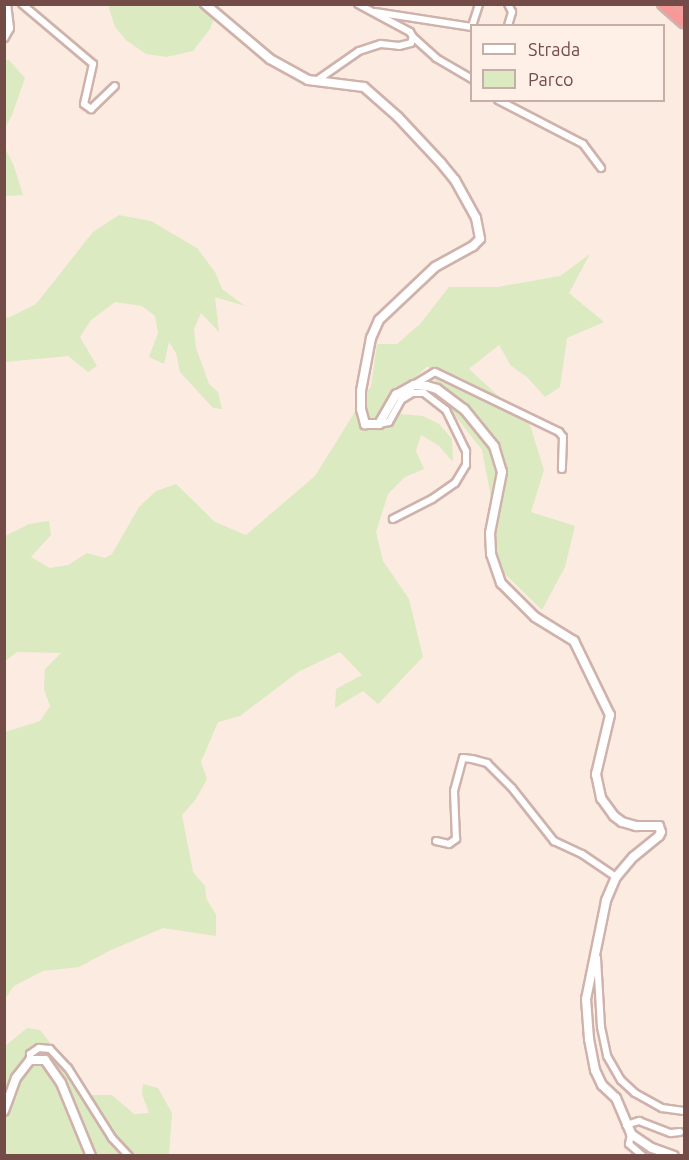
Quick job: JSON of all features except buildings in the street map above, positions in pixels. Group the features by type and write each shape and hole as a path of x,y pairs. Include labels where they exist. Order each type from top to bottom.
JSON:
{"highway":[{"path":"663,4 684,22"},
{"path":"680,4 684,8"}],"street":[{"path":"22,4 93,64 84,104 91,109 115,86"},
{"path":"205,4 270,59 308,80 364,87 398,117 455,180 480,229 480,238 473,246 435,267 379,321 371,338 361,391 361,409 365,424 389,422 401,400 412,393 424,393 446,410 466,451 466,465 455,483 432,499 393,519"},
{"path":"358,4 413,37 436,58 470,78"},
{"path":"472,24 479,4"},
{"path":"508,4 512,12 509,24"},
{"path":"4,37 9,28 7,5"},
{"path":"371,12 470,26"},
{"path":"316,81 359,51 381,44 399,46 411,43 413,37"},
{"path":"502,102 583,144 601,168"},
{"path":"379,424 396,395 435,372 559,432 563,437 562,469"},
{"path":"414,385 437,389 464,409 494,446 502,472 490,533 491,554 501,583 535,617 574,641 610,715 596,774 601,798 614,816 622,822 636,826 659,826 661,832 658,836 638,852 616,877 599,925 597,951 601,1027 607,1056 621,1080 635,1093 662,1108 684,1111"},
{"path":"436,841 448,844 456,839 454,790 463,758 472,759 487,763 512,788 554,841 582,854 616,877"},
{"path":"597,951 586,999 589,1040 595,1070 602,1085 616,1098 625,1125 631,1134 652,1148 674,1155"},
{"path":"4,1111 16,1078 30,1060 30,1054 39,1048 50,1049 68,1068 112,1138 129,1155"},
{"path":"30,1060 45,1060 54,1070 91,1155"},
{"path":"625,1125 639,1121 671,1133 680,1132"},
{"path":"631,1134 628,1144 643,1155"}],"green space":[{"path":"108,5 219,5 210,29 193,51 166,57 146,54 126,40 115,27"},
{"path":"8,59 25,78 5,128 4,62"},
{"path":"5,148 14,166 23,195 5,196"},
{"path":"119,215 151,221 197,248 215,272 222,289 245,306 215,297 219,332 201,313 194,329 196,348 209,384 218,392 222,409 213,408 180,372 176,353 169,342 164,364 149,357 158,333 155,316 142,306 115,302 91,320 80,337 97,366 88,372 68,356 5,362 5,316 8,318 36,304 93,232"},
{"path":"590,254 569,293 604,322 567,338 560,387 545,397 527,377 511,366 499,345 469,369 530,425 544,470 531,512 575,526 565,567 542,610 504,573 494,549 490,492 482,450 449,408 428,366 386,403 401,414 423,416 439,424 452,439 453,462 439,446 421,435 416,451 424,469 405,477 388,494 376,532 383,561 409,599 423,657 378,704 363,691 335,708 336,689 362,675 340,652 298,672 240,716 218,722 201,762 207,779 196,799 182,815 193,872 205,886 206,898 216,915 216,936 163,928 109,951 79,967 43,971 14,986 5,999 5,732 40,721 50,706 44,689 45,669 61,653 17,652 5,661 5,536 29,524 49,521 51,535 31,557 50,568 68,565 87,553 105,558 112,554 139,507 156,491 176,484 215,522 246,535 315,476 371,386 377,344 397,344 420,324 449,287 498,287 560,276"},
{"path":"27,1028 40,1030 91,1095 112,1095 134,1114 149,1113 142,1094 143,1084 158,1088 172,1113 169,1155 5,1155 4,1047"}]}
